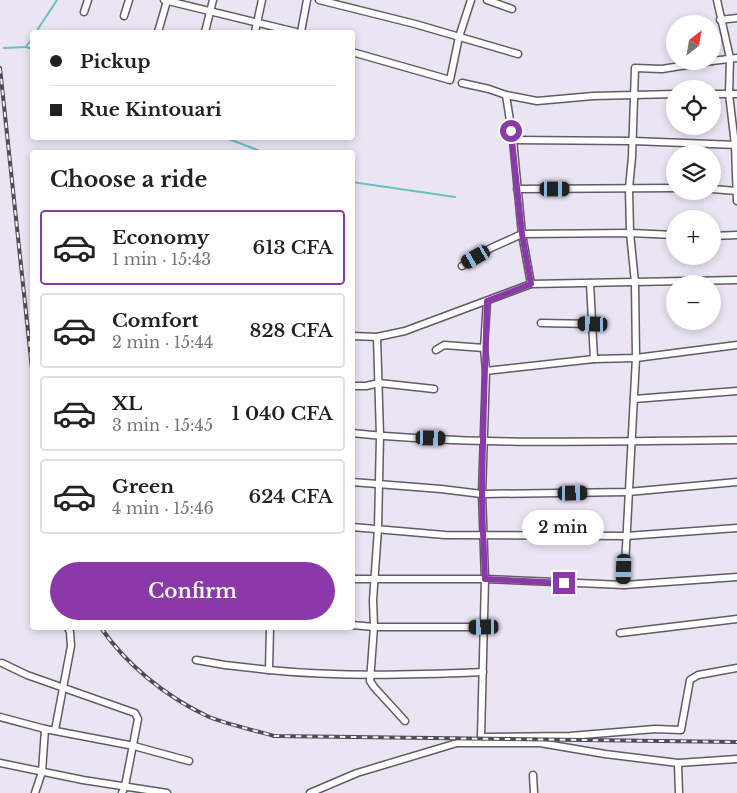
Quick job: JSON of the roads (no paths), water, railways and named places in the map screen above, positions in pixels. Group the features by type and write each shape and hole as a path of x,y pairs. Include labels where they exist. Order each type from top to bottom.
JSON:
{"street":[{"path":"84,12 88,0"},
{"path":"124,16 129,0"},
{"path":"158,30 166,0 288,30"},
{"path":"206,30 213,0"},
{"path":"255,30 262,0"},
{"path":"301,30 307,0"},
{"path":"319,0 415,24 518,54"},
{"path":"355,53 450,80 471,0"},
{"path":"487,0 512,8"},
{"path":"717,0 719,15"},
{"path":"721,20 737,18"},
{"path":"721,23 733,58 729,94 736,145 737,201"},
{"path":"624,585 636,358 635,282 630,233 629,188 635,68 666,68"},
{"path":"462,83 537,101 593,96 666,94"},
{"path":"721,94 737,94"},
{"path":"506,95 522,234 531,284"},
{"path":"512,140 632,141 736,145"},
{"path":"517,189 666,188"},
{"path":"721,190 737,192"},
{"path":"462,266 491,248 522,234 666,234"},
{"path":"721,236 737,235"},
{"path":"355,336 377,337 405,331 531,284 737,280"},
{"path":"590,283 594,359"},
{"path":"487,301 484,348 486,371 482,494 485,579 481,737 570,736 655,729 681,730 690,680 698,675 737,668"},
{"path":"541,323 593,324"},
{"path":"377,337 380,436 371,684 405,721"},
{"path":"436,350 444,345 484,348"},
{"path":"486,371 594,359 636,358 737,345"},
{"path":"355,386 379,383 434,389"},
{"path":"634,399 737,391"},
{"path":"355,433 483,440 737,440"},
{"path":"355,482 482,494 628,492 737,482"},
{"path":"355,527 445,535 484,536 626,536 737,528"},
{"path":"355,578 485,579 624,585 737,577"},
{"path":"620,633 737,619"},
{"path":"355,625 484,627"},
{"path":"55,730 71,646 69,630"},
{"path":"268,670 270,630"},
{"path":"196,660 225,666 303,673 408,675 483,672"},
{"path":"2,663 27,676 135,713 138,719 124,790"},
{"path":"0,717 45,729 134,746 189,761"},
{"path":"35,793 42,772 45,729"},
{"path":"310,793 357,774 458,743 540,743 605,754 678,763 737,759"},
{"path":"0,763 124,790 167,793"},
{"path":"678,763 679,793"},
{"path":"533,775 534,793"}],"waterway":[{"path":"37,30 57,0"},
{"path":"4,48 26,47 30,41"},
{"path":"26,47 30,48"},
{"path":"231,140 258,150"},
{"path":"355,182 455,197"}],"railway":[{"path":"0,68 30,350"},
{"path":"102,630 135,667 176,699 214,719 274,736 737,742"}]}
